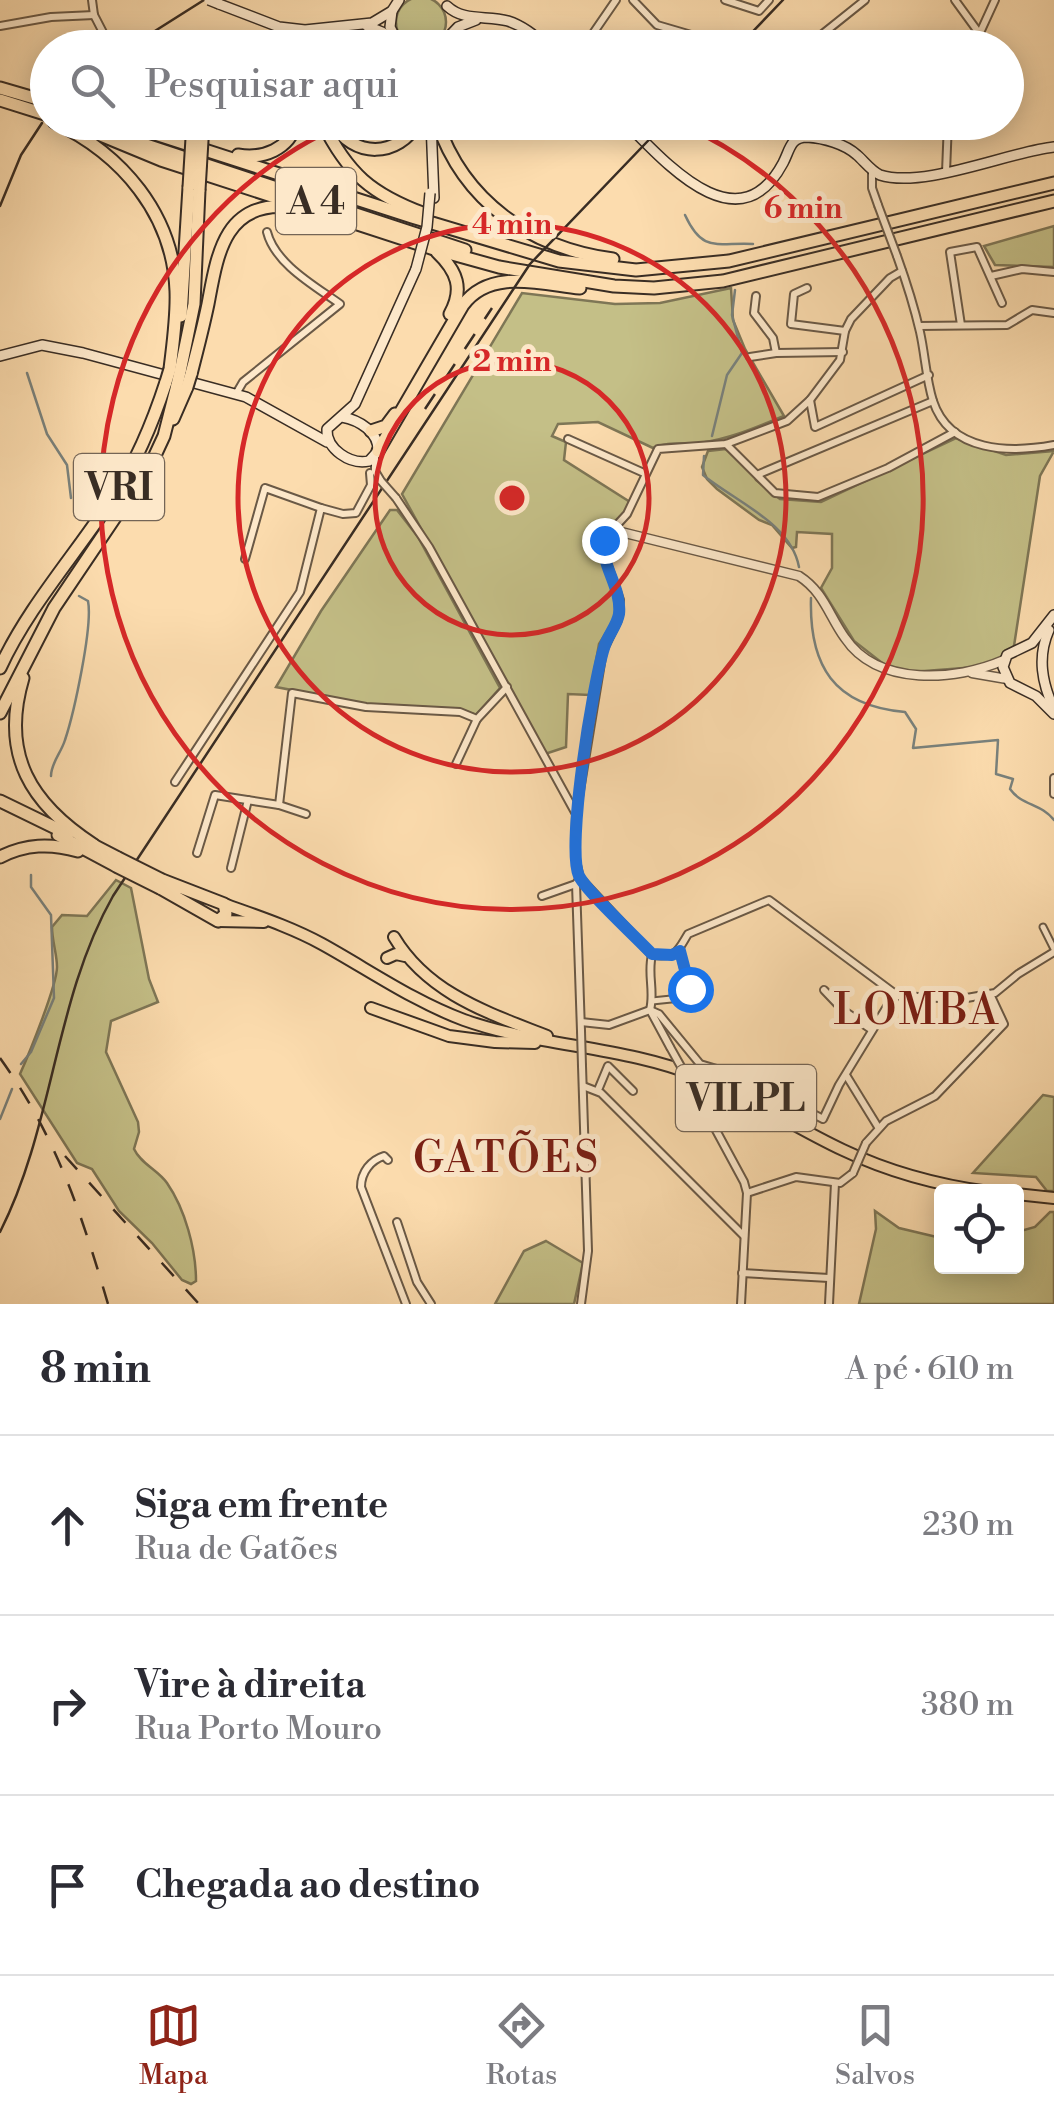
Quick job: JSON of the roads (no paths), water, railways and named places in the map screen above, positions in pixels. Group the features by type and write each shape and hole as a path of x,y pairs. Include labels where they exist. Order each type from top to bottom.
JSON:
{"highway":[{"path":"0,85 30,91"},
{"path":"0,85 30,96"},
{"path":"0,100 30,110"},
{"path":"86,140 128,173 159,221 176,289 179,378"},
{"path":"113,140 161,160 434,249 560,278"},
{"name":"A 4","path":"126,140 560,278 654,288 723,281 1054,201"},
{"name":"A 4","path":"178,140 412,218 559,261 636,270 728,261 1054,183"},
{"path":"180,140 259,157 280,148 287,140"},
{"name":"VRI","path":"0,713 64,592 130,499 164,436 179,378 198,140"},
{"path":"332,140 343,161 371,189 465,232"},
{"path":"346,140 360,148 380,150 405,140"},
{"path":"439,140 465,182 492,209 524,230 599,258 662,266"},
{"path":"179,378 215,265 231,229 242,218 269,208 295,208 327,215"},
{"path":"366,428 386,426 391,420 455,306 456,274 434,249"},
{"path":"377,454 463,305 475,291 504,281 615,291 654,288"},
{"name":"VRI","path":"0,668 27,620 132,467 179,378"},
{"name":"VILPL","path":"30,652 14,713 20,764 31,789 45,807 115,862"},
{"name":"VILPL","path":"0,804 94,846"},
{"name":"VILPL","path":"0,804 161,884 218,921 277,926 320,945 438,1012 495,1029 679,1069 733,1091 868,1161 945,1184"},
{"name":"VILPL","path":"0,857 24,848 57,846 115,862"},
{"name":"VILPL","path":"161,884 307,936 436,1008 495,1029"},
{"path":"218,921 226,914 224,904"},
{"path":"394,937 405,956 433,983 456,998 562,1044"},
{"path":"387,958 405,956"},
{"path":"372,1008 450,1036 562,1044"},
{"path":"1024,1195 1054,1198"}],"main road":[{"path":"214,2 292,30 364,25 392,11 400,0"},
{"path":"444,3 460,16 498,19 528,30"},
{"path":"444,3 452,22 448,30"},
{"path":"392,11 392,30"},
{"path":"458,30 467,22 498,19"},
{"path":"364,25 373,30"},
{"path":"366,428 360,407 418,269 431,228 429,140"},
{"path":"644,140 679,174 709,194 724,198 742,198 762,188 795,140"},
{"path":"817,140 842,145 872,170 919,171 946,170 1054,143"},
{"path":"298,427 330,423 355,404 418,269"},
{"path":"0,356 27,346 60,348 236,394 328,442 356,462 369,462 377,454 377,438 342,417"},
{"path":"328,442 326,428 330,423"},
{"path":"1054,616 1036,640 1012,651 1004,660 1006,680 1024,688 1054,711"},
{"path":"1054,616 1042,661 1042,676 1054,711"},
{"path":"1024,647 1035,651 1042,661"},
{"path":"1024,688 1042,676"}],"street":[{"path":"92,0 102,30"},
{"path":"595,30 616,0"},
{"path":"633,0 657,25 674,30"},
{"path":"726,0 758,11 769,0"},
{"path":"828,30 865,0"},
{"path":"955,0 977,30"},
{"path":"980,30 995,0"},
{"path":"0,26 51,17 94,15"},
{"path":"946,170 947,140"},
{"path":"872,170 872,188 898,256 919,326 934,401 942,419 956,432 1002,450 1054,445"},
{"path":"236,394 242,382 340,304 294,270 268,240 268,232"},
{"path":"962,325 950,252 977,247 1002,302"},
{"path":"991,276 1022,268 1054,272"},
{"path":"581,1304 588,1251 578,881 574,856 576,815 602,651 618,620 620,600 602,549 604,540 627,514 654,452 662,447 726,444 788,421 810,400 842,352 851,319 890,278 902,272"},
{"path":"807,288 794,294 792,324 845,332"},
{"path":"756,296 754,313 773,338 776,353"},
{"path":"919,326 1007,324 1032,310 1054,314"},
{"path":"750,357 842,352"},
{"path":"810,400 816,427 928,375"},
{"path":"759,474 934,401"},
{"path":"726,444 775,493 818,498 888,468 956,432"},
{"path":"568,439 644,473"},
{"path":"377,454 376,471 381,481 429,547 576,815"},
{"path":"356,462 381,481"},
{"path":"244,560 265,488 344,514 356,512 371,485 370,474"},
{"path":"174,782 300,592 321,508"},
{"path":"613,530 791,573 822,596 846,640 873,664 905,674 962,672 1006,680"},
{"path":"962,672 1004,660"},
{"path":"456,764 477,719 507,688"},
{"path":"278,805 292,693 366,707 460,712 477,719"},
{"path":"1054,778 1054,794"},
{"path":"197,853 215,796 278,805 306,814"},
{"path":"232,868 248,800"},
{"path":"542,896 578,881"},
{"path":"578,881 652,954 672,955 680,951 688,934 769,900 894,995 961,999 990,994 1054,951 1042,927"},
{"path":"581,1026 608,1025 681,998 690,989 680,951"},
{"path":"652,954 648,981 652,1006 670,1047 744,1182 747,1194 741,1304"},
{"path":"824,990 843,1010 872,1030"},
{"path":"747,1194 796,1177 844,1182 853,1173 878,1126 936,1096 1004,1024 990,994"},
{"path":"652,1006 700,1064 740,1076 824,1118 894,995"},
{"path":"598,1090 608,1066 632,1092"},
{"path":"846,1076 878,1126"},
{"path":"582,1086 598,1090 744,1236"},
{"path":"388,1160 384,1156 377,1158 367,1168 361,1186 406,1304"},
{"path":"829,1304 835,1183"},
{"path":"397,1222 418,1282 431,1304"},
{"path":"742,1273 830,1278"}],"waterway":[{"path":"685,215 705,241 753,244"},
{"path":"712,436 727,375 742,353 732,315 735,290"},
{"path":"27,373 47,434 67,465 71,498"},
{"path":"704,456 703,475 774,526 794,552 799,567"},
{"path":"51,776 69,727 85,649 88,601 79,596"},
{"path":"811,598 815,644 821,662 844,691 880,708 905,712 916,729 913,748 998,740 996,774 1013,779 1010,789 1015,795 1054,820"},
{"path":"21,1064 31,1052 54,998 51,915 31,887 31,875"},
{"path":"0,1119 12,1089"}],"tram line":[{"path":"156,30 204,0"},
{"path":"754,30 783,0"},
{"path":"0,206 31,140"},
{"path":"0,1232 32,1149 78,977 113,896 530,264 649,140"}],"railway":[{"path":"425,409 492,308"},
{"path":"0,1058 52,1146 88,1238 108,1304"},
{"path":"65,1156 199,1304"}],"district":[{"name":"LOMBA","path":"917,1009"},
{"name":"GATÕES","path":"507,1157"}]}
